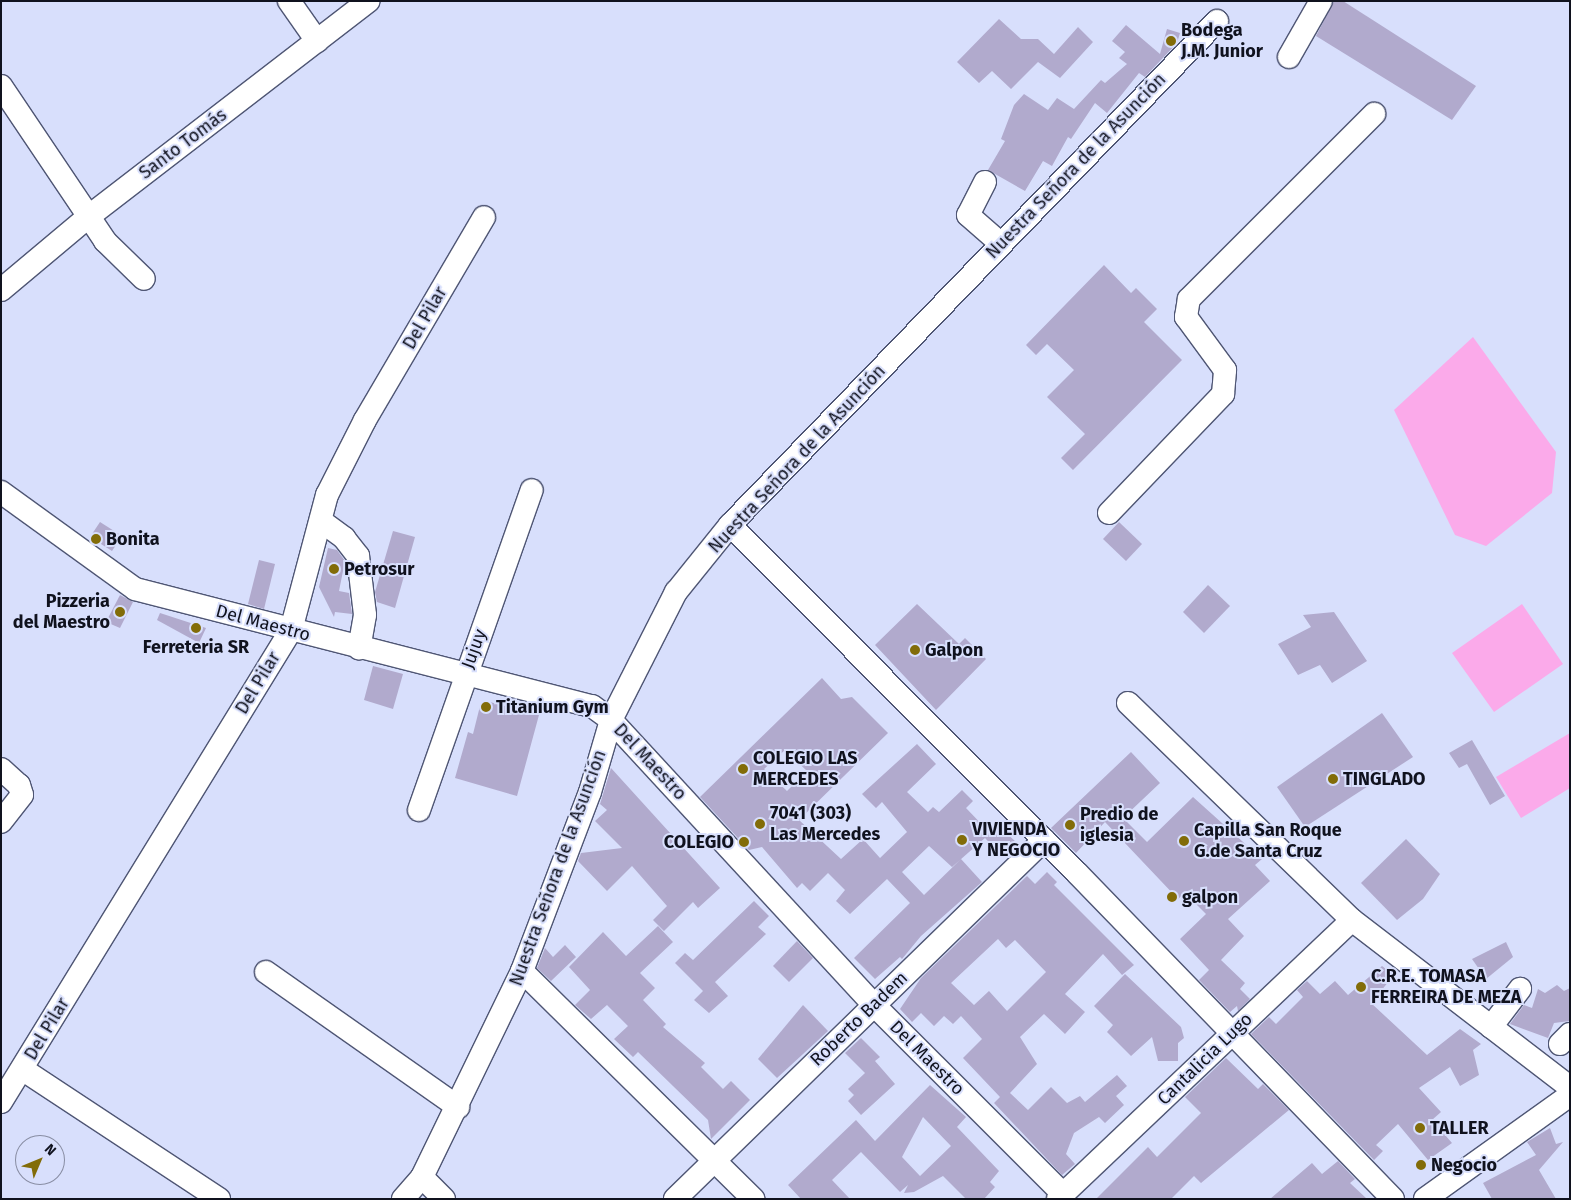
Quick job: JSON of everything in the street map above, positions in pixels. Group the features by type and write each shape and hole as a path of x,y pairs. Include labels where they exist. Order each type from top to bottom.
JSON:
{"street":[{"path":"289,1 317,41"},
{"name":"Santo Tomás","path":"1,290 88,217 368,1"},
{"path":"1289,57 1320,1"},
{"name":"Nuestra Señora de la Asunción","path":"403,1199 422,1176 458,1107 522,970 590,792 611,720 676,592 730,525 1000,243 1217,21"},
{"path":"1,86 105,241 144,279"},
{"path":"1109,513 1223,394 1225,370 1186,318 1189,299 1374,114"},
{"path":"985,182 968,215 1000,243"},
{"name":"Del Pilar","path":"1,1102 291,630 327,495 365,420 484,217"},
{"name":"Jujuy","path":"419,810 464,675 532,490"},
{"name":"Del Maestro","path":"1,492 135,589 464,675 580,701 611,720 874,1005 1061,1197"},
{"path":"321,522 344,538 358,556 364,615 359,648"},
{"path":"730,525 1233,1032 1393,1199"},
{"path":"1128,703 1352,920 1492,1027 1567,1100 1425,1199"},
{"path":"1,769 19,786 22,795 18,806 1,822"},
{"name":"Roberto Badem","path":"675,1199 1044,840"},
{"name":"Cantalicia Lugo","path":"1061,1197 1352,920"},
{"path":"522,970 753,1199"},
{"path":"266,972 458,1107"},
{"path":"1492,1027 1520,989"},
{"path":"22,1069 219,1199"},
{"path":"422,1176 444,1199"}],"shaded area":[{"path":"1473,337 1556,452 1552,493 1486,546 1455,535 1394,410"},
{"path":"1522,604 1563,664 1494,712 1452,653"},
{"path":"1570,733 1570,788 1521,818 1496,777"}],"building":[{"path":"1334,1 1343,1 1476,86 1452,120 1316,36"},
{"path":"999,19 1021,39 1038,39 1054,54 1078,27 1093,42 1060,78 1038,62 1011,89 992,71 979,83 957,62"},
{"path":"1126,25 1160,54 1167,29 1180,33 1177,43 1145,77 1139,73 1107,113 1095,103 1071,139 1068,137 1052,166 1043,161 1025,191 988,170 1005,141 1001,139 1014,105 1024,94 1048,110 1057,98 1074,109 1101,80 1105,83 1127,64 1119,58 1125,52 1112,41"},
{"path":"1104,265 1131,293 1136,288 1157,309 1144,322 1182,360 1073,470 1061,458 1085,434 1047,397 1074,370 1047,344 1036,355 1026,345"},
{"path":"100,522 122,536 112,551 90,537"},
{"path":"1119,522 1142,544 1126,561 1103,539"},
{"path":"393,531 415,537 395,608 377,602 375,592"},
{"name":"Petrosur","path":"328,548 337,550 345,561 339,591 349,593 352,614 335,612 334,617 319,587"},
{"path":"259,560 275,564 264,609 248,604"},
{"path":"1208,585 1230,606 1204,633 1183,612"},
{"name":"Pizzeria del Maestro","path":"120,595 133,602 120,628 106,622"},
{"name":"Galpon","path":"917,604 959,644 965,638 986,659 936,710 875,645"},
{"path":"1334,612 1367,661 1332,683 1320,665 1298,675 1278,644 1311,627 1303,615"},
{"path":"160,613 206,628 199,643 157,620"},
{"path":"373,666 403,674 393,709 364,700"},
{"path":"822,678 841,699 852,697 888,733 799,820 841,859 863,839 880,858 907,832 882,802 876,808 862,794 917,744 936,764 907,792 928,812 933,807 939,812 962,790 973,801 966,808 990,833 998,825 1017,843 1002,856 985,838 961,859 982,882 921,936 902,959 900,957 875,979 854,958 910,903 887,879 850,914 836,901 845,890 828,873 810,891 802,883 797,888 762,847 749,850 700,797","holes":["785,750 807,771 787,791 764,769","929,846 952,867 960,860 924,895 902,872"]},
{"path":"490,702 539,715 517,796 455,778 468,732 473,734 480,706"},
{"name":"TINGLADO","path":"1382,713 1413,757 1305,827 1277,787"},
{"path":"1472,740 1505,796 1490,805 1467,764 1459,768 1449,753"},
{"path":"1131,752 1160,783 1123,818 1147,842 1193,797 1262,859 1255,865 1270,881 1228,919 1244,936 1221,960 1245,983 1240,989 1250,999 1238,1011 1237,1006 1230,1012 1199,980 1209,970 1180,939 1206,914 1185,893 1178,899 1105,822 1076,853 1051,828"},
{"path":"611,768 720,888 698,908 693,902 664,931 653,920 667,906 632,866 607,891 578,861 581,853 622,848 595,821 607,810 600,804"},
{"path":"1406,839 1440,874 1423,899 1397,920 1361,883"},
{"path":"1047,872 1057,882 1054,885 1134,965 1122,975 1103,954 1065,994 1085,1012 1065,1034 1044,1014 1020,1037 1037,1064 1010,1093 1028,1110 1051,1087 1067,1103 1080,1096 1085,1102 1117,1075 1127,1086 1116,1096 1124,1105 1105,1123 1099,1117 1074,1133 1066,1154 1075,1164 1062,1175 994,1103 1000,1097 963,1058 982,1039 961,1016 953,1024 944,1016 934,1026 921,1013 912,1022 900,1009 921,978 1027,876 1035,884","holes":["998,939 1006,948 1015,940 1046,972 1007,1011 989,991 974,1005 951,983"]},
{"path":"754,901 769,916 758,927 766,934 715,982 728,996 709,1013 694,1000 703,991 675,963 685,953 693,960"},
{"path":"658,926 673,942 640,973 655,988 643,1000 666,1024 663,1027 705,1063 701,1067 723,1089 731,1081 750,1100 711,1139 708,1120 638,1052 633,1057 614,1039 628,1026 607,1005 591,1019 575,1005 590,990 569,967 603,932 626,956"},
{"path":"797,941 813,958 789,982 773,966"},
{"path":"1506,942 1513,957 1486,979 1472,959"},
{"path":"565,945 576,957 551,981 537,968 545,948 553,957"},
{"path":"1382,966 1394,975 1371,1003 1427,1055 1460,1029 1481,1044 1473,1050 1479,1075 1460,1086 1450,1067 1419,1088 1441,1112 1432,1120 1452,1143 1428,1160 1398,1124 1376,1145 1383,1151 1374,1160 1251,1034 1269,1017 1276,1024 1303,997 1297,990 1307,981 1320,994 1335,981 1348,995"},
{"path":"1125,974 1181,1027 1184,1038 1178,1043 1178,1061 1158,1061 1152,1037 1131,1056 1107,1032 1113,1025 1094,1006"},
{"path":"1557,985 1564,991 1570,988 1570,1021 1554,1023 1548,1038 1510,1024 1524,1005 1532,1008 1538,989 1545,993"},
{"path":"803,1005 828,1031 777,1078 758,1059"},
{"path":"861,1038 880,1057 875,1061 895,1084 861,1115 848,1101 854,1095 848,1089 865,1073 845,1053"},
{"path":"1226,1058 1258,1089 1263,1084 1289,1110 1201,1183 1194,1176 1171,1199 1096,1199 1148,1147 1157,1157 1201,1113 1185,1097"},
{"path":"930,1085 966,1117 957,1127 999,1171 990,1182 995,1187 984,1199 966,1199 943,1176 914,1192 904,1193 908,1185 900,1192 861,1152 832,1180 850,1199 801,1199 788,1185 856,1120 875,1141","holes":["923,1117 951,1146 920,1176 902,1157"]},
{"path":"1550,1128 1556,1144 1563,1142 1539,1170 1556,1199 1492,1199 1483,1183 1536,1155 1527,1142"},
{"path":"1338,1161 1355,1179 1350,1183 1367,1199 1270,1199 1312,1163 1322,1174"}],"place":[{"name":"Bodega J.M. Junior","path":"1171,41"},
{"name":"Bonita","path":"96,539"},
{"name":"Petrosur","path":"334,569"},
{"name":"Pizzeria del Maestro","path":"120,612"},
{"name":"Ferreteria SR","path":"196,628"},
{"name":"Galpon","path":"915,650"},
{"name":"Titanium Gym","path":"486,707"},
{"name":"COLEGIO LAS MERCEDES","path":"743,769"},
{"name":"TINGLADO","path":"1333,779"},
{"name":"7041 (303) Las Mercedes","path":"760,824"},
{"name":"Predio de iglesia","path":"1070,825"},
{"name":"VIVIENDA Y NEGOCIO","path":"962,840"},
{"name":"Capilla San Roque G.de Santa Cruz","path":"1184,841"},
{"name":"COLEGIO","path":"744,842"},
{"name":"galpon","path":"1172,897"},
{"name":"C.R.E. TOMASA FERREIRA DE MEZA","path":"1361,987"},
{"name":"TALLER","path":"1420,1128"},
{"name":"Negocio","path":"1421,1165"}]}
